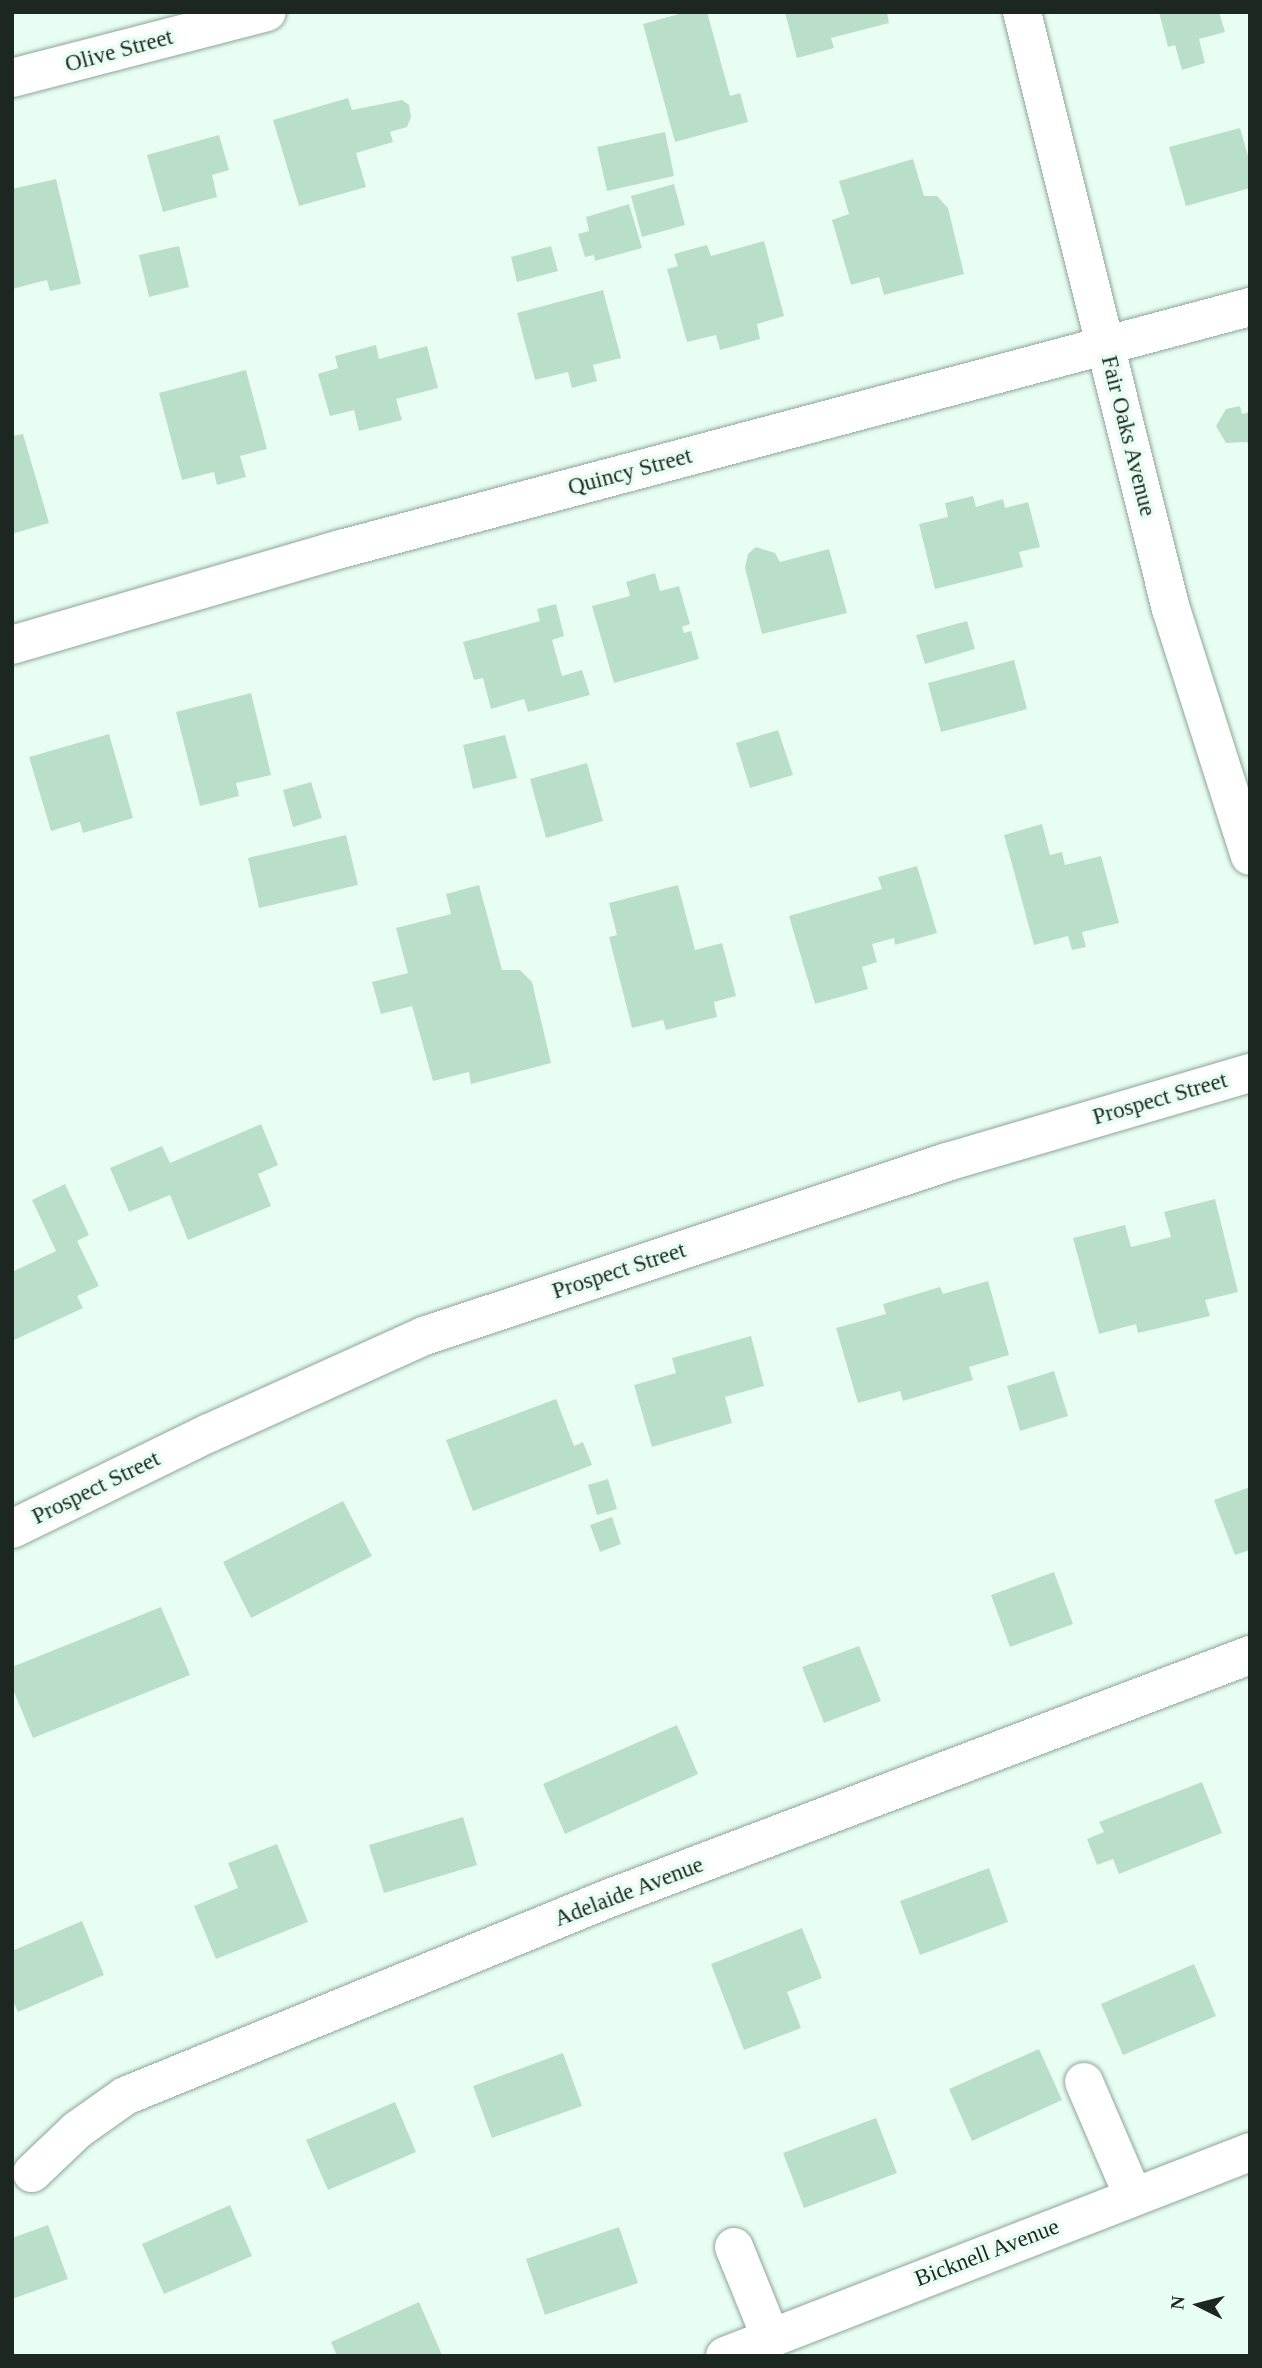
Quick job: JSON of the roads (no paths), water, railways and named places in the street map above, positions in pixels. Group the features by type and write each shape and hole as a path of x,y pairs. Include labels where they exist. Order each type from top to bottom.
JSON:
{"street":[{"name":"Olive Street","path":"12,78 267,12"},
{"name":"Fair Oaks Avenue","path":"1022,12 1171,609 1250,856"},
{"name":"Quincy Street","path":"12,645 341,549 1250,307"},
{"name":"Prospect Street","path":"12,1529 209,1433 424,1336 947,1162 1250,1073"},
{"name":"Adelaide Avenue","path":"32,2173 77,2130 125,2096 607,1899 1250,1655"},
{"path":"1084,2082 1133,2196"},
{"name":"Bicknell Avenue","path":"725,2356 1250,2152"},
{"path":"734,2247 771,2338"}]}
